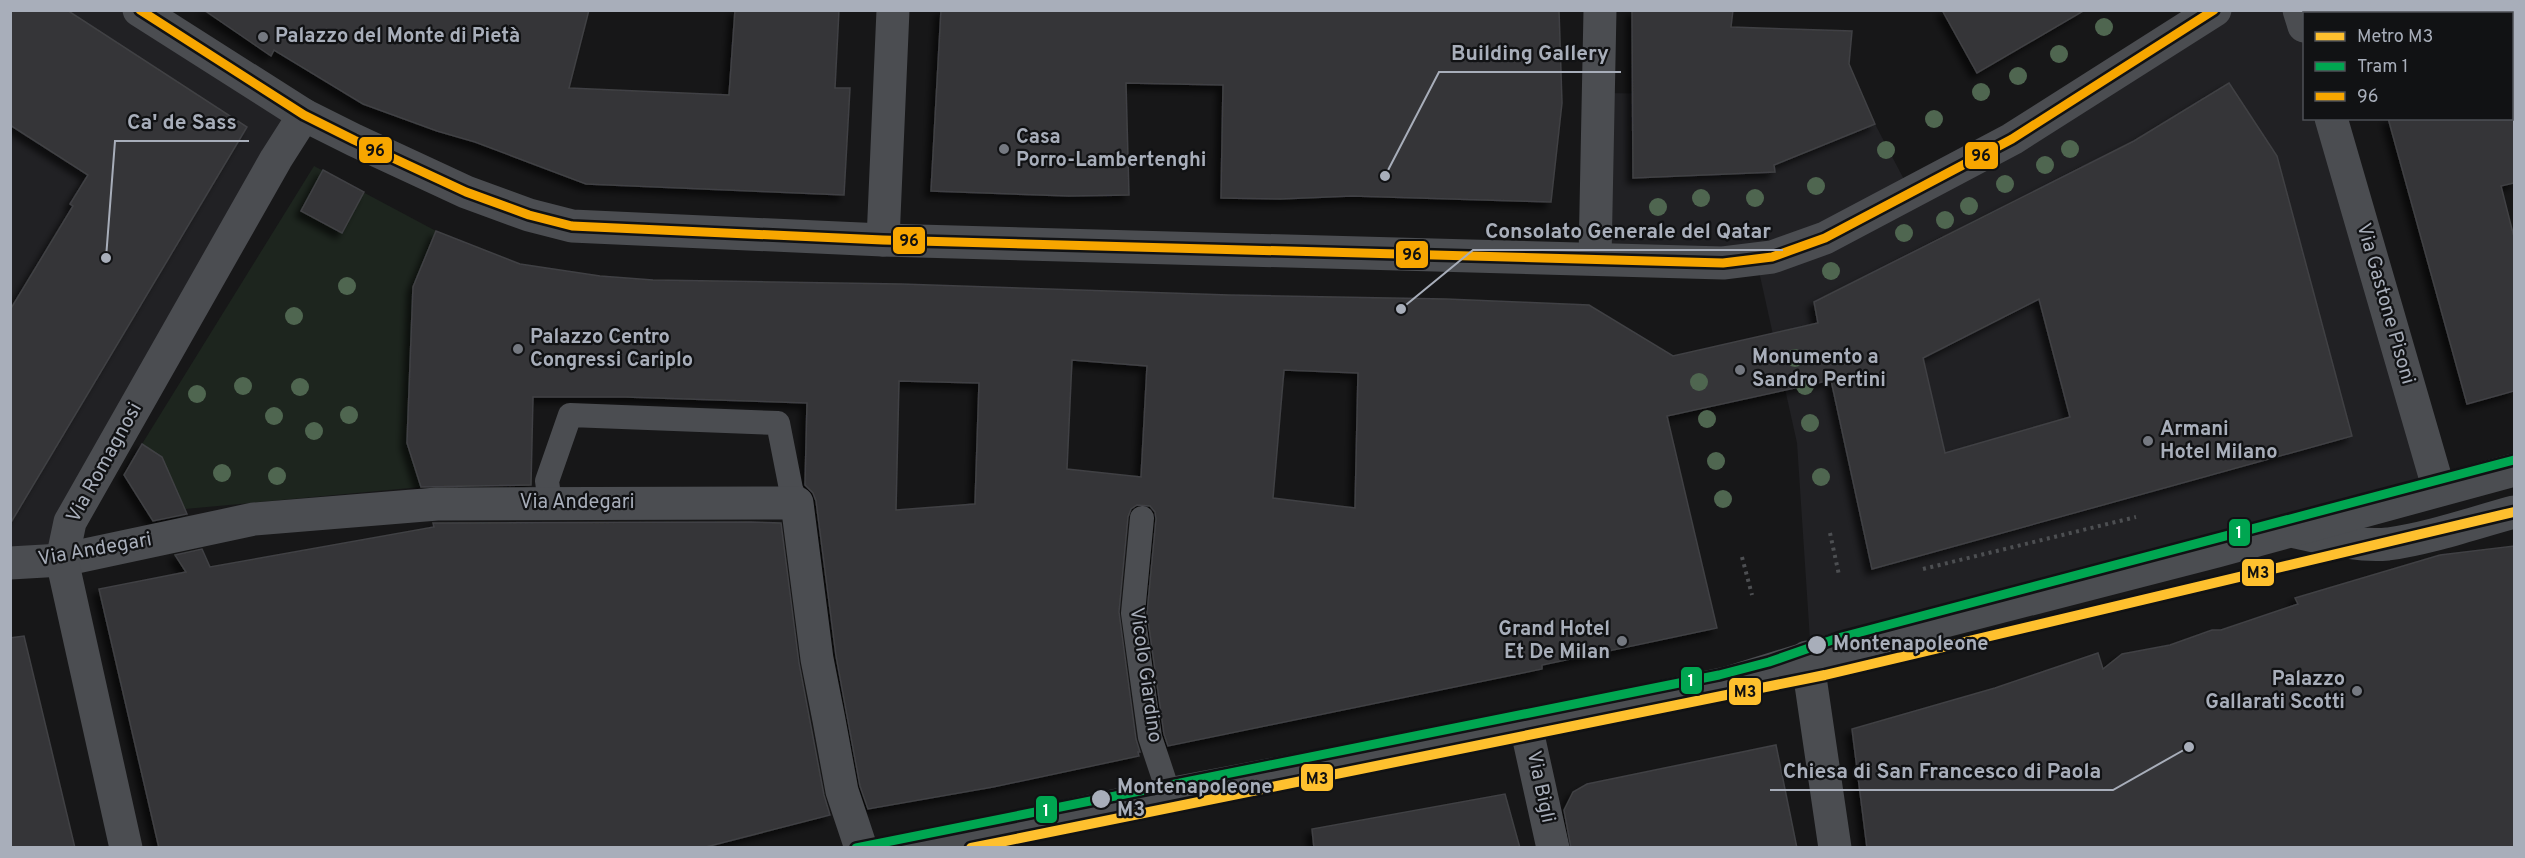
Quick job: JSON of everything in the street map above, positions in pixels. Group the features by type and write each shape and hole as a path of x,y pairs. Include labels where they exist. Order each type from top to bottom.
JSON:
{"street":[{"path":"139,10 304,115 444,183 498,205 549,222 599,229 883,240 1723,263 1772,257 1825,238 2012,139 2215,10"},
{"path":"883,240 893,10"},
{"path":"1596,258 1600,10"},
{"name":"Via Romagnosi","path":"126,848 62,560 70,522 270,169 304,115"},
{"name":"Via Gastone Pisoni","path":"2332,120 2439,490"},
{"path":"917,848 1169,794 1526,726 1727,683 1807,657 2514,470"},
{"path":"797,503 825,699 842,791 861,848"},
{"name":"Via Andegari","path":"10,563 62,560 254,519 437,504 797,503"},
{"path":"2288,531 2346,542 2387,544 2450,530 2514,512"},
{"path":"1807,657 1835,848"},
{"name":"Via Bigli","path":"1526,726 1553,848"}],"lane":[{"path":"550,503 547,481 570,415 778,423 790,489 797,503"},
{"name":"Vicolo Giardino","path":"1142,518 1133,613 1150,738 1169,794"}],"path":[{"path":"1923,569 2136,517"},
{"path":"1830,533 1839,575"},
{"path":"1742,557 1752,595"}],"shaded area":[{"path":"10,11 134,11 300,117 59,557 11,559"},
{"path":"2208,11 2296,11 2303,33 2303,120 2329,120 2436,487 1811,655 1797,443 1756,258 1597,256 1603,93 1666,94 1849,64 1875,124 1909,189"},
{"path":"314,166 436,231 413,287 407,443 421,487 185,509 142,444"}],"building":[{"path":"10,10 67,10 247,127 10,524 10,310 73,206 70,204 88,175 10,125"},
{"path":"204,10 589,10 569,88 729,95 735,10 839,10 835,88 850,88 844,195 586,184 475,142 363,104 274,50 271,56"},
{"path":"941,10 1559,10 1562,103 1551,202 1352,196 1280,199 1221,198 1223,85 1126,83 1129,195 1069,196 931,191"},
{"path":"1632,10 1733,10 1731,27 1852,31 1849,64 1875,124 1774,165 1775,172 1633,178"},
{"path":"1942,10 2085,10 1977,73"},
{"path":"2229,83 2277,156 2352,436 1872,569 1831,380 1667,416 1717,628 1542,665 1542,669 1168,746 1164,734 1147,613 1156,519 1155,512 1150,506 1137,505 1131,509 1128,517 1119,612 1139,756 993,787 868,809 860,786 836,656 816,501 813,493 805,485 807,403 625,397 533,397 531,485 421,487 407,443 413,287 436,231 520,264 600,276 653,280 901,284 1589,305 1673,356 1818,323 1814,302 2134,141","holes":["2039,299 2070,417 1945,453 1923,358","1072,360 1147,366 1141,477 1067,469","1284,370 1358,373 1355,508 1273,498","899,381 979,383 975,504 896,510"]},
{"path":"2514,118 2514,183 2501,186 2514,237 2514,391 2467,404 2389,120 2513,120"},
{"path":"323,170 364,192 342,233 301,211"},
{"path":"142,444 162,457 187,514 153,521 124,475"},
{"path":"433,523 781,523 799,663 824,795 830,815 702,848 159,848 99,589 186,572 175,555 202,549 210,567 434,527"},
{"path":"2514,546 2514,848 1867,848 1852,729 1995,688 2098,653 2103,669 2122,654 2170,645 2212,630 2221,630 2298,604 2295,598 2440,555"},
{"path":"24,636 75,848 10,848 10,638"},
{"path":"1776,745 1797,848 1571,848 1564,810 1573,792 1587,784"},
{"path":"1505,794 1520,848 1314,848 1312,829"}],"metro line":[{"name":"M3","path":"971,848 1825,675 2514,512"}],"tram line":[{"name":"1","path":"856,848 1719,675 1769,662 1838,638 2514,460"}],"transit line":[{"name":"96","path":"140,10 304,115 466,192 529,215 572,226 883,240 1723,263 1772,257 1825,238 2012,139 2214,10"}],"place":[{"name":"Palazzo del Monte di Pietà","path":"263,37"},
{"name":"Casa Porro-Lambertenghi","path":"1004,149"},
{"name":"Building Gallery","path":"1385,176"},
{"name":"Ca' de Sass","path":"106,258"},
{"name":"Consolato Generale del Qatar","path":"1401,309"},
{"name":"Palazzo Centro Congressi Cariplo","path":"518,349"},
{"name":"Monumento a Sandro Pertini","path":"1740,370"},
{"name":"Armani Hotel Milano","path":"2148,441"},
{"name":"Grand Hotel Et De Milan","path":"1622,641"},
{"name":"Montenapoleone","path":"1817,645"},
{"name":"Palazzo Gallarati Scotti","path":"2357,691"},
{"name":"Chiesa di San Francesco di Paola","path":"2189,747"},
{"name":"Montenapoleone M3","path":"1101,799"}]}
